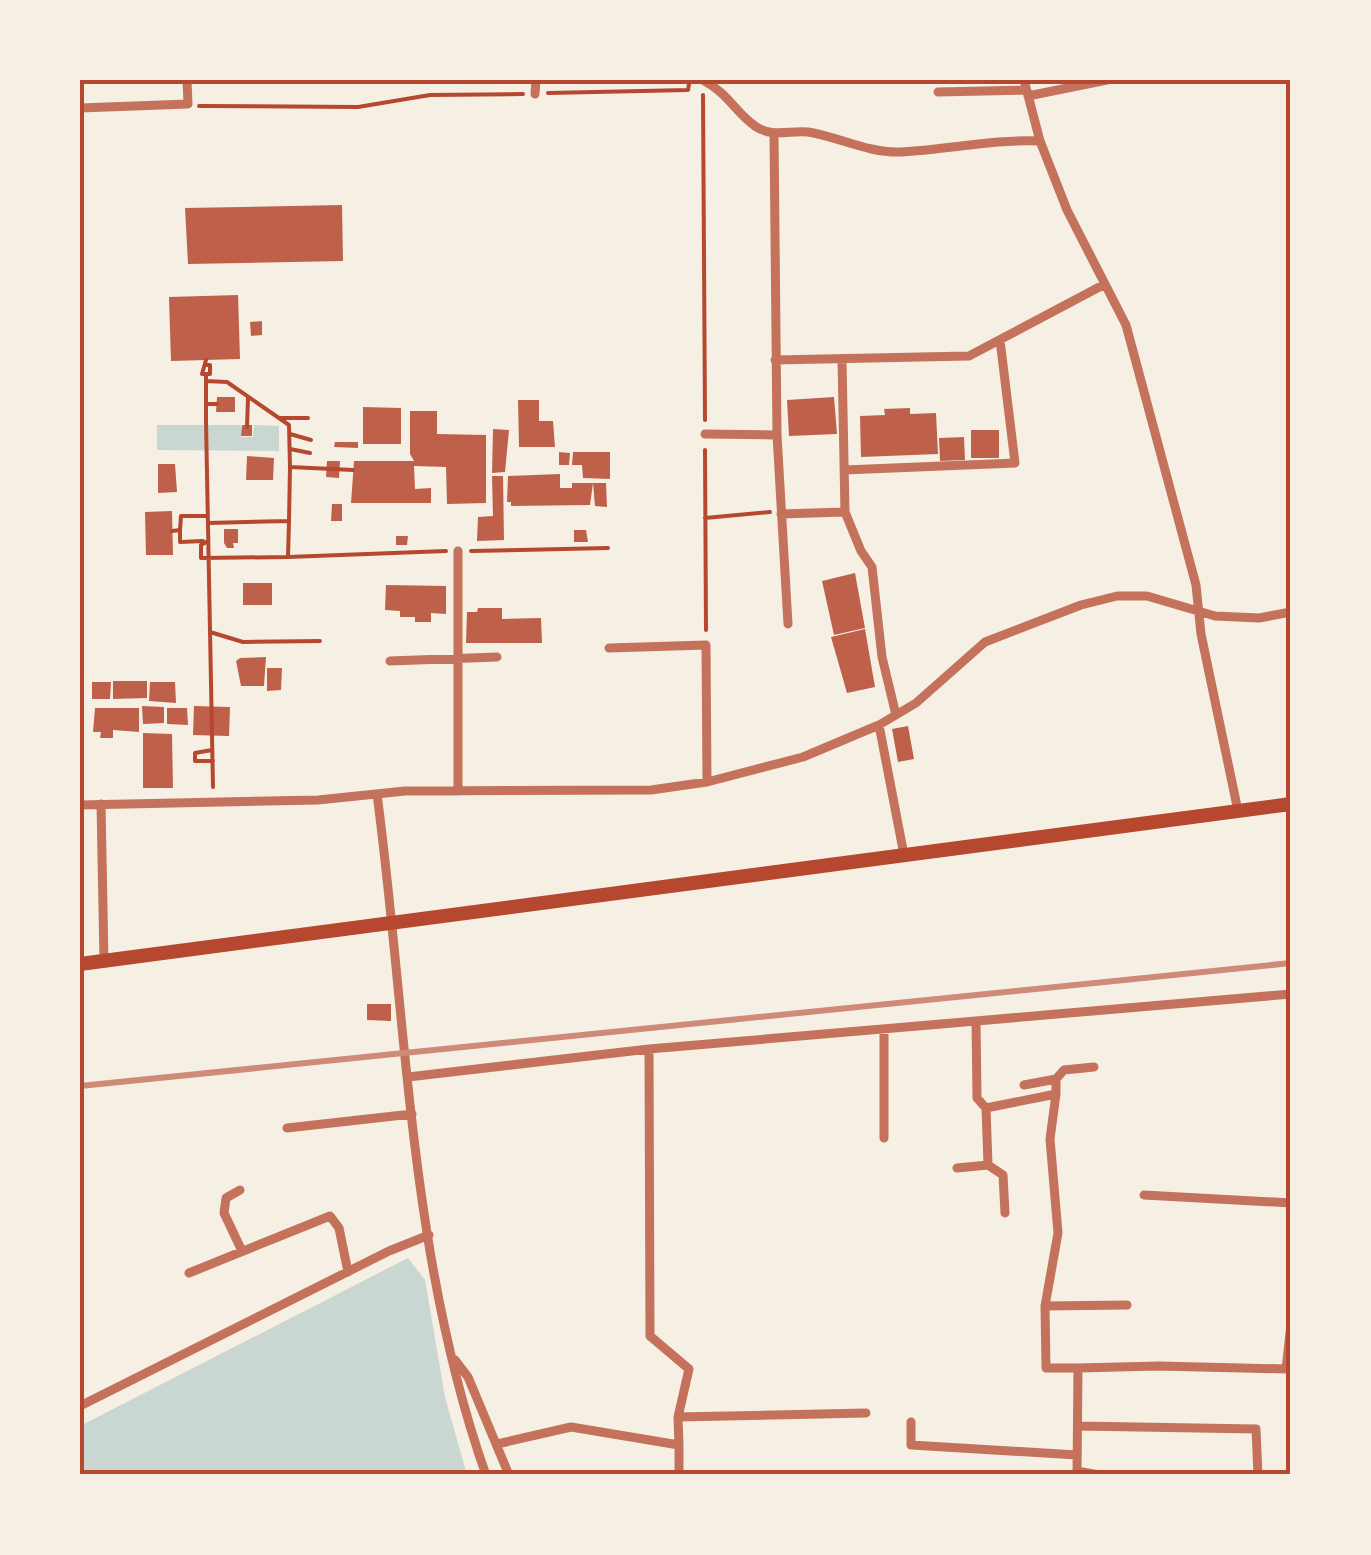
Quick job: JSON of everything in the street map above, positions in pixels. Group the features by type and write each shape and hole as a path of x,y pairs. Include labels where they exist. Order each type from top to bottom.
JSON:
{"main road":[{"path":"80,964 1291,804"}],"street":[{"path":"80,108 188,104 187,80"},
{"path":"535,94 536,80"},
{"path":"704,80 724,92 756,127 774,134 807,132 889,152 981,142 1040,141"},
{"path":"938,92 1026,89 1107,80"},
{"path":"1026,89 1040,141 1067,210 1126,325 1196,585 1201,634 1238,811"},
{"path":"774,134 776,434 788,624"},
{"path":"775,360 969,356 1105,284"},
{"path":"844,470 1015,463 1000,340"},
{"path":"842,360 845,512 872,566 882,657 896,715"},
{"path":"705,434 776,434"},
{"path":"780,514 845,512"},
{"path":"458,551 458,791"},
{"path":"80,804 214,804 458,791 650,790 707,782 803,758 879,725 927,694 985,642 1081,604 1117,596 1146,596 1215,616 1259,618 1291,612"},
{"path":"609,648 706,645 707,782"},
{"path":"390,660 497,657"},
{"path":"879,725 904,855"},
{"path":"377,794 428,1236 450,1354 486,1475"},
{"path":"101,804 104,961"},
{"path":"408,1077 649,1049 1291,994"},
{"path":"976,1021 977,1098 986,1108 988,1165"},
{"path":"884,1029 884,1138"},
{"path":"649,1049 650,1336 689,1369 678,1417 679,1475"},
{"path":"1094,1067 1064,1070 1056,1080 1050,1139 1058,1233 1045,1306 1046,1368 1289,1369 1291,1324"},
{"path":"1024,1085 1056,1080"},
{"path":"986,1108 1056,1094"},
{"path":"287,1128 412,1114"},
{"path":"956,1168 988,1165 1003,1175 1006,1213"},
{"path":"240,1190 226,1198 224,1213 242,1251"},
{"path":"1144,1195 1291,1203"},
{"path":"189,1273 330,1216 340,1228 348,1272"},
{"path":"80,1406 428,1236"},
{"path":"1045,1306 1127,1306"},
{"path":"450,1354 468,1377 509,1475"},
{"path":"1078,1368 1077,1473 1099,1475"},
{"path":"678,1417 866,1413"},
{"path":"911,1422 911,1445 1078,1455"},
{"path":"1078,1426 1256,1429 1258,1475"},
{"path":"497,1444 571,1427 679,1445"}],"path":[{"path":"188,104 358,107 430,95 688,90 691,80"},
{"path":"704,80 706,645"},
{"path":"206,362 210,365 210,374 206,374 206,421 214,804"},
{"path":"206,381 227,382 289,425 288,557"},
{"path":"248,398 248,427"},
{"path":"206,404 217,404"},
{"path":"279,418 308,418"},
{"path":"290,434 311,440"},
{"path":"290,449 310,453"},
{"path":"290,467 353,470"},
{"path":"706,518 752,512 780,514"},
{"path":"208,541 180,542 181,516 289,521"},
{"path":"172,531 180,530"},
{"path":"208,558 608,548"},
{"path":"210,632 243,642 320,641"},
{"path":"212,750 195,753 195,761 212,761"}],"shaded area":[{"path":"157,425 241,425 241,437 253,437 254,425 279,426 279,451 157,450"},
{"path":"408,1258 425,1280 445,1397 467,1475 80,1475 80,1426"}],"building":[{"path":"342,205 343,261 188,264 185,208"},
{"path":"238,295 240,359 171,361 169,297"},
{"path":"262,321 262,335 251,336 250,322"},
{"path":"217,397 235,397 235,412 216,412"},
{"path":"834,397 837,434 789,436 787,400"},
{"path":"518,400 539,400 539,421 553,421 555,447 519,447"},
{"path":"363,407 401,408 401,444 363,444"},
{"path":"910,408 910,414 936,413 938,454 861,457 860,416 885,415 884,409"},
{"path":"410,411 437,411 437,434 486,435 486,503 447,504 446,467 414,466 415,489 431,488 431,503 351,503 354,461 414,461 410,454"},
{"path":"242,425 252,425 252,436 241,436"},
{"path":"493,429 509,430 505,472 492,473"},
{"path":"971,430 999,430 999,458 971,458"},
{"path":"964,437 965,460 940,461 939,438"},
{"path":"335,442 358,442 358,448 334,447"},
{"path":"559,452 570,453 569,465 559,465"},
{"path":"573,452 610,452 610,479 583,478 582,465 572,465"},
{"path":"247,456 274,458 273,480 246,480"},
{"path":"327,461 340,461 339,478 326,477"},
{"path":"158,464 175,464 177,492 158,493"},
{"path":"560,474 560,488 572,488 572,483 593,483 590,505 511,506 507,502 508,476"},
{"path":"492,476 503,476 504,540 477,541 478,517 493,516"},
{"path":"593,483 606,483 607,507 595,506"},
{"path":"332,504 342,504 342,521 331,521"},
{"path":"172,511 173,555 146,555 145,512"},
{"path":"224,529 238,529 234,548 227,548 224,543"},
{"path":"574,530 586,530 588,542 574,542"},
{"path":"396,536 408,536 407,545 396,545"},
{"path":"855,573 865,628 834,635 822,581"},
{"path":"243,583 272,583 272,605 243,605"},
{"path":"386,585 446,586 446,614 431,613 431,622 415,622 415,617 400,617 400,611 385,610"},
{"path":"478,608 502,608 502,619 541,618 542,643 466,643 467,612 477,612"},
{"path":"865,629 875,687 847,693 831,637"},
{"path":"80,630 84,630 84,676 80,676"},
{"path":"266,657 264,686 241,686 236,661"},
{"path":"267,668 282,668 281,690 267,691"},
{"path":"113,681 147,681 147,698 113,699"},
{"path":"92,682 111,682 110,699 92,699"},
{"path":"150,682 175,682 176,703 149,701"},
{"path":"142,706 164,707 164,723 143,724"},
{"path":"194,706 230,707 229,736 193,735"},
{"path":"95,708 139,708 139,732 113,730 113,738 100,738 101,732 93,732"},
{"path":"167,708 187,708 188,725 167,724"},
{"path":"908,726 914,759 898,762 892,729"},
{"path":"143,733 172,734 173,788 143,788"},
{"path":"367,1004 391,1004 391,1021 367,1020"}],"railway":[{"path":"80,1086 1291,963"}]}
